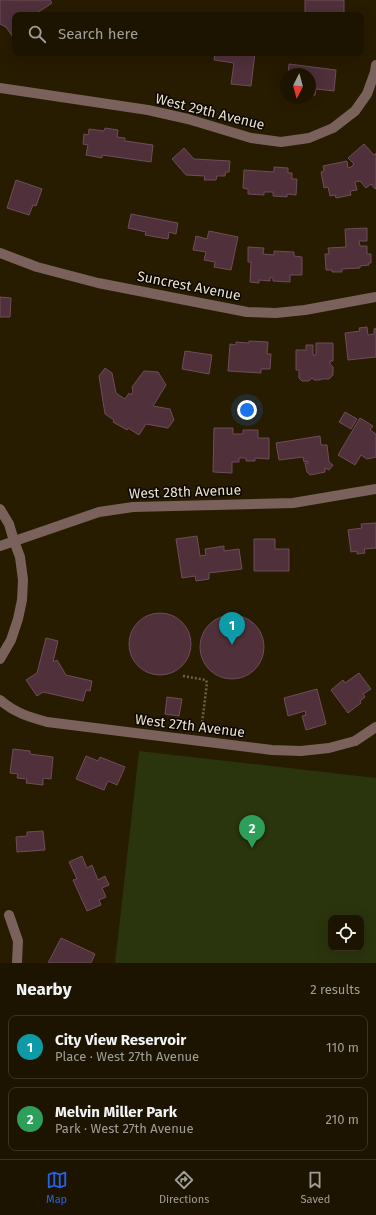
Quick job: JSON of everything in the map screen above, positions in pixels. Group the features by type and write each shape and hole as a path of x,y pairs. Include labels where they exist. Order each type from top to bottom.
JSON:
{"street":[{"name":"West 29th Avenue","path":"0,88 148,110 188,119 251,138 281,142 309,138 333,128 355,112 367,94 375,72 376,64"},
{"name":"Suncrest Avenue","path":"0,253 37,267 98,283 247,312 276,313 305,310 376,297"},
{"name":"West 28th Avenue","path":"0,546 99,512 133,507 293,503 376,489"},
{"path":"0,509 9,524 20,557 23,580 22,600 18,619 11,640 0,659"},
{"name":"West 27th Avenue","path":"0,700 8,707 27,717 48,722 272,750 301,751 329,748 355,741 376,727"},
{"path":"9,915 18,941 17,963"}],"path":[{"path":"182,676 202,678 206,680 207,683 200,741"}],"green space":[{"path":"139,751 376,778 376,963 115,963"}],"building":[{"path":"0,0 50,0 52,3 38,12 12,12 12,36 6,27 0,24"},
{"path":"305,0 344,0 344,12 305,12"},
{"path":"215,56 255,56 251,86 231,84 234,63 214,60"},
{"path":"289,64 336,70 334,91 316,89 316,68 289,68"},
{"path":"105,128 118,130 117,137 125,138 125,141 153,145 151,162 102,155 102,158 86,155 88,145 83,144 84,134 88,135 89,129 104,131"},
{"path":"364,144 374,155 376,153 376,188 375,189 371,184 366,188 360,181 355,182 357,190 350,191 351,195 336,198 335,195 330,196 328,187 324,188 321,172 324,171 323,166 347,161 348,168 351,167 354,164 348,158"},
{"path":"184,148 194,159 230,161 229,172 226,172 225,176 217,176 216,180 204,180 205,176 186,175 172,159"},
{"path":"274,167 288,168 288,173 292,173 292,179 297,179 296,195 287,194 287,197 273,196 273,192 264,192 264,195 248,194 248,189 243,188 244,170 274,172"},
{"path":"16,180 42,189 36,206 33,205 29,215 7,208"},
{"path":"131,214 178,223 176,234 169,232 168,239 145,235 146,232 128,228"},
{"path":"367,228 367,241 359,241 360,246 367,246 367,254 371,254 371,263 368,263 369,265 360,266 360,268 342,269 342,272 332,272 332,270 326,270 325,254 329,254 328,248 346,247 345,229"},
{"path":"209,231 238,237 231,270 214,267 215,262 204,260 206,252 193,250 196,236 207,239"},
{"path":"248,247 264,248 263,254 274,255 274,251 294,252 294,256 302,257 302,275 290,275 290,282 273,281 273,278 270,277 270,281 259,280 259,283 250,282 251,262 248,262"},
{"path":"0,297 11,298 10,317 0,317"},
{"path":"367,327 368,335 374,334 374,329 376,328 376,357 348,360 345,333 360,331 359,328"},
{"path":"249,341 268,342 267,354 271,354 270,369 261,369 261,373 228,371 230,344 236,345 236,342 249,343"},
{"path":"316,343 333,343 333,361 330,361 330,364 333,367 333,375 329,379 314,380 312,378 309,381 302,381 299,378 299,370 296,370 296,350 306,350 306,345 313,345 313,355 316,355"},
{"path":"185,351 212,355 209,374 182,369"},
{"path":"105,368 112,373 116,393 125,399 129,393 131,395 133,391 132,387 144,371 158,372 166,385 153,406 170,409 174,420 168,428 146,424 139,435 128,428 127,430 113,422 114,420 105,414 99,376"},
{"path":"345,412 357,419 351,429 339,422"},
{"path":"360,418 373,426 370,430 376,434 376,457 367,459 361,455 355,465 338,455"},
{"path":"214,428 233,428 233,434 243,434 243,430 258,430 258,438 269,438 269,459 255,458 255,461 246,461 246,458 239,458 239,462 232,462 232,473 213,472"},
{"path":"320,436 321,445 327,445 329,462 333,465 329,470 325,468 325,472 310,475 307,472 305,463 308,463 308,461 304,462 303,457 279,460 276,443"},
{"path":"376,523 376,548 364,549 365,553 357,554 357,551 351,552 348,530 362,528 361,524"},
{"path":"197,536 200,556 206,555 205,549 224,546 224,551 239,549 242,569 209,573 209,579 196,581 195,576 182,578 176,539"},
{"path":"254,539 275,539 275,549 289,549 289,571 254,571"},
{"path":"160,613 177,618 182,622 186,627 191,644 186,661 182,666 177,670 160,675 143,670 138,666 134,661 129,644 134,627 138,622 143,618"},
{"path":"232,615 244,617 255,624 262,635 264,647 262,659 255,670 244,677 232,679 220,677 209,670 202,659 200,647 202,635 209,624 220,617"},
{"path":"46,638 58,641 53,662 57,660 66,675 92,681 90,691 86,690 83,701 43,692 37,696 26,680 37,673"},
{"path":"359,673 371,689 363,694 365,697 360,701 361,703 348,713 331,690 343,680 345,683"},
{"path":"317,689 326,724 306,730 302,716 306,715 305,711 288,716 284,698"},
{"path":"167,697 182,699 179,716 165,714"},
{"path":"13,749 30,751 30,754 53,757 51,779 43,778 43,785 26,783 27,779 17,778 18,774 10,773"},
{"path":"86,756 98,761 100,757 125,767 117,785 108,781 104,790 76,779"},
{"path":"43,831 45,850 17,852 16,837 27,836 27,832"},
{"path":"82,856 87,868 92,865 98,880 105,876 109,885 102,888 106,897 99,900 101,905 87,911 73,880 77,879 69,862"},
{"path":"61,938 95,954 91,963 48,963"}],"place":[{"name":"City View Reservoir","path":"232,645"},
{"name":"Melvin Miller Park","path":"252,848"}]}
